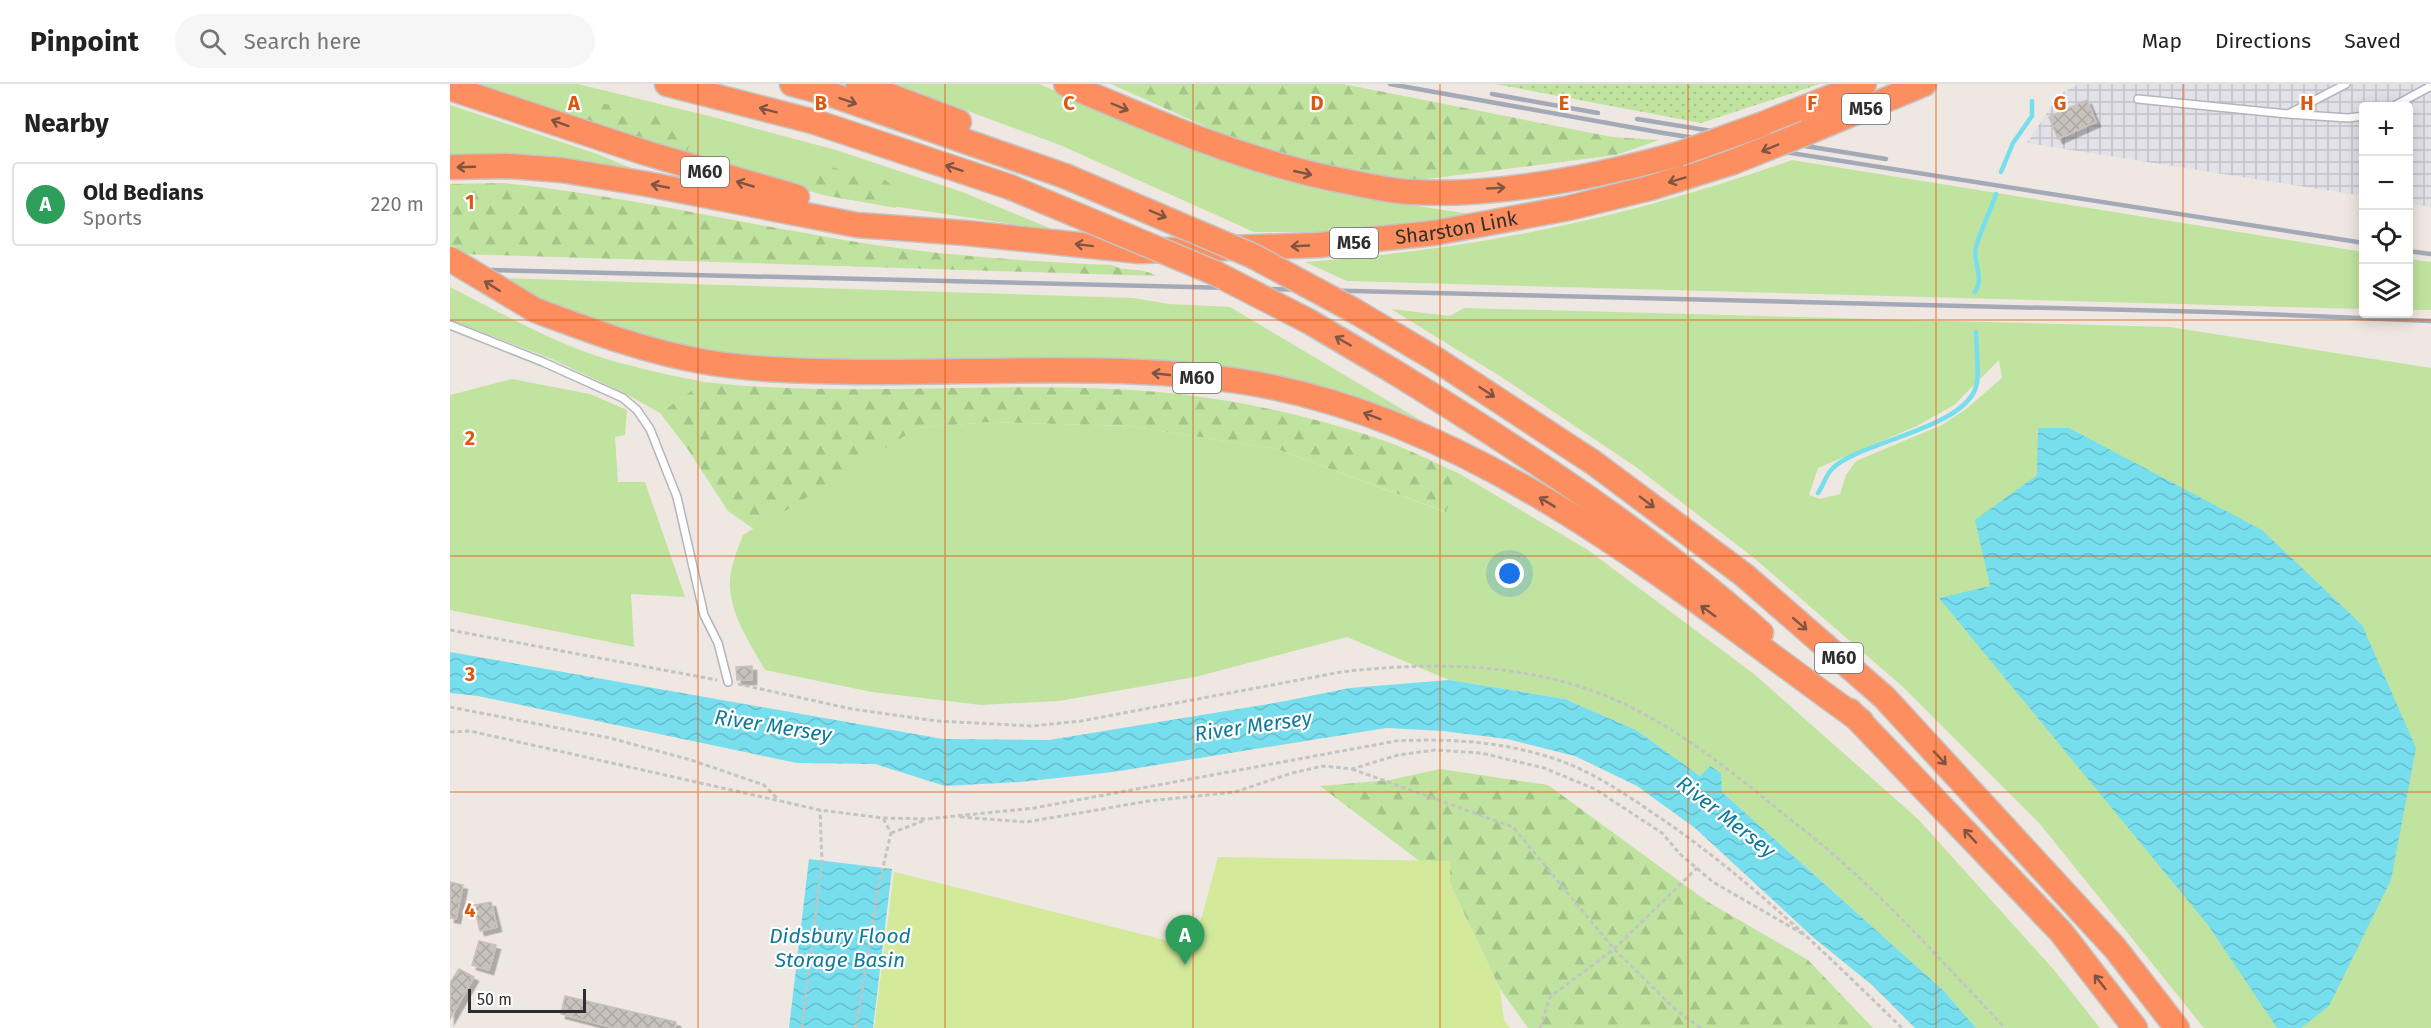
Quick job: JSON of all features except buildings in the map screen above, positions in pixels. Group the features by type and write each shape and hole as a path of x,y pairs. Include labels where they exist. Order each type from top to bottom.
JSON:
{"highway":[{"name":"M60","path":"667,84 815,122 1010,187 1215,273 1310,322 1485,428 1646,538 1720,597 1861,721 2061,933 2135,1028"},
{"name":"M60","path":"792,84 827,93 1065,176 1253,256 1353,310 1437,360 1594,463 1734,568 1884,697 2115,948 2177,1028"},
{"name":"M60","path":"858,84 983,132 1065,176"},
{"name":"Sharston Link","path":"1066,84 1138,115 1269,165 1411,192 1513,188 1611,173 1679,154 1864,84"},
{"name":"Sharston Link","path":"966,233 1139,251 1356,243 1434,233 1569,208 1650,188 1733,162 1924,84"},
{"name":"M60","path":"450,88 753,186 966,233"},
{"name":"M56","path":"450,167 507,166 561,170 647,184 857,225 966,233"},
{"name":"M60","path":"450,259 535,310 645,349 726,365 822,372 1152,374 1270,387 1350,408 1484,465 1563,512 1669,583 1861,721"}],"lane":[{"path":"2288,114 2346,84"},
{"path":"2401,102 2431,86"},
{"path":"2138,99 2288,114 2359,117"},
{"path":"450,325 553,366 623,398 637,410 650,429 677,497 701,605 718,643 728,682"}],"path":[{"path":"450,630 728,682 852,709 937,721 1033,726 1081,721 1299,679 1380,668 1438,664 1517,672 1569,683 1602,694 1661,722 1729,769 1842,862 1941,959 2005,1028"},
{"path":"450,707 610,738 691,760 764,784 779,800"},
{"path":"450,732 470,731 820,810 884,818 927,819 1034,808 1396,741 1440,739 1503,745 1560,760 1599,776 1709,851 1808,936 1902,1028"},
{"path":"1352,769 1398,755 1435,750 1480,753 1544,768 1595,789 1662,833 1713,882 1808,936"},
{"path":"951,817 1026,822 1149,801 1235,792 1292,773 1323,766 1352,769 1513,827 1614,949 1676,1010 1701,1028"},
{"path":"802,1028 822,861 820,810"},
{"path":"856,1028 879,884 891,833 884,818"},
{"path":"891,833 927,819"},
{"path":"1540,1028 1550,997 1614,949 1697,868"}],"shaded area":[{"path":"2078,84 2431,84 2431,207 2413,204 2413,102 2359,102 2359,195 2027,143 2059,95"}],"green space":[{"path":"460,84 578,84 713,117 836,150 962,192 1057,231 832,197 751,176"},
{"path":"894,84 1039,84 1207,155 1281,180 1359,197 1476,215 1333,232 1254,232 1060,145"},
{"path":"1111,84 1343,84 1612,137 1659,140 1616,155 1419,180 1313,166 1227,136"},
{"path":"1495,84 1820,84 1701,123"},
{"path":"580,99 653,113 674,120 688,129 690,143 685,157 594,127 583,116"},
{"path":"450,105 597,154 658,179 450,160"},
{"path":"1792,160 2359,251 2359,309 1347,281 1305,262 1430,249 1552,228 1672,198"},
{"path":"814,164 854,175 885,180 897,190 896,208 819,194 806,175"},
{"path":"504,183 632,201 802,233 911,250 1045,262 1112,265 1123,269 1144,271 1156,276 460,254 450,248 450,184"},
{"path":"2413,260 2431,262 2431,310 2413,310"},
{"path":"500,278 1134,298 1169,304 1230,307 1469,449 1337,395 731,357 666,345 537,299"},
{"path":"450,287 535,330 588,353 631,366 704,382 660,413 552,359 450,320"},
{"path":"1464,308 2170,327 2431,368 2431,1028 2204,1028 2040,824 1903,687 1754,558 1636,467 1503,378 1391,309 1450,316","holes":["1999,360 2002,378 1966,409 1942,425 1856,461 1846,475 1840,494 1820,499 1809,495 1818,468 1917,426 1954,405"]},
{"path":"512,379 590,394 627,410 625,435 615,437 618,482 645,482 685,597 631,594 634,647 450,610 450,395"},
{"path":"704,382 818,389 1045,387 1188,395 1274,410 1358,432 1414,452 1460,474 1446,512 1277,449 1129,426 989,422 917,428 755,530 728,511 687,448 660,413"},
{"path":"989,422 1129,426 1277,449 1445,512 1460,474 1588,550 1754,674 1918,819 2054,970 2100,1028 1976,1028 1943,990 1722,792 1636,730 1565,699 1449,680 1347,637 1195,677 1059,701 981,705 872,692 765,670 743,630 731,597 731,573 743,535 917,428"},
{"path":"1440,769 1548,785 1708,902 1808,960 1873,1028 1528,1028 1500,989 1450,884 1320,786 1390,780"},
{"path":"1218,857 1450,861 1450,884 1500,989 1504,1020 1510,1028 874,1028 894,872 1169,941 1185,937 1199,927"}],"water":[{"path":"2038,428 2069,428 2262,530 2362,625 2416,748 2391,880 2329,1006 2301,1028 2277,1028 2208,925 1939,598 1990,586 1975,520 2037,475"},
{"name":"River Mersey","path":"450,652 943,739 1049,740 1275,703 1350,688 1449,680 1565,699 1636,730 1700,776 1710,766 1721,773 1722,792 1943,990 1976,1028 1915,1028 1872,985 1814,938 1695,828 1637,786 1575,756 1507,739 1443,731 1386,728 1113,772 1020,782 945,786 875,764 797,763 478,696 450,693"},
{"name":"Didsbury Flood Storage Basin","path":"809,859 892,869 873,1028 789,1028"}],"waterway":[{"path":"2001,172 2013,143 2032,116 2032,101"},
{"path":"1975,292 1979,281 1976,247 1996,194"},
{"path":"1818,493 1830,471 1845,459 1934,423 1955,412 1970,399 1978,378 1976,332"}],"railway":[{"path":"1390,84 1663,133 2359,242"},
{"path":"1492,94 1598,113"},
{"path":"1637,119 1886,159"},
{"path":"2413,252 2431,254"},
{"path":"450,269 2212,312 2431,321"}],"place":[{"name":"Old Bedians","path":"1185,965"}]}
